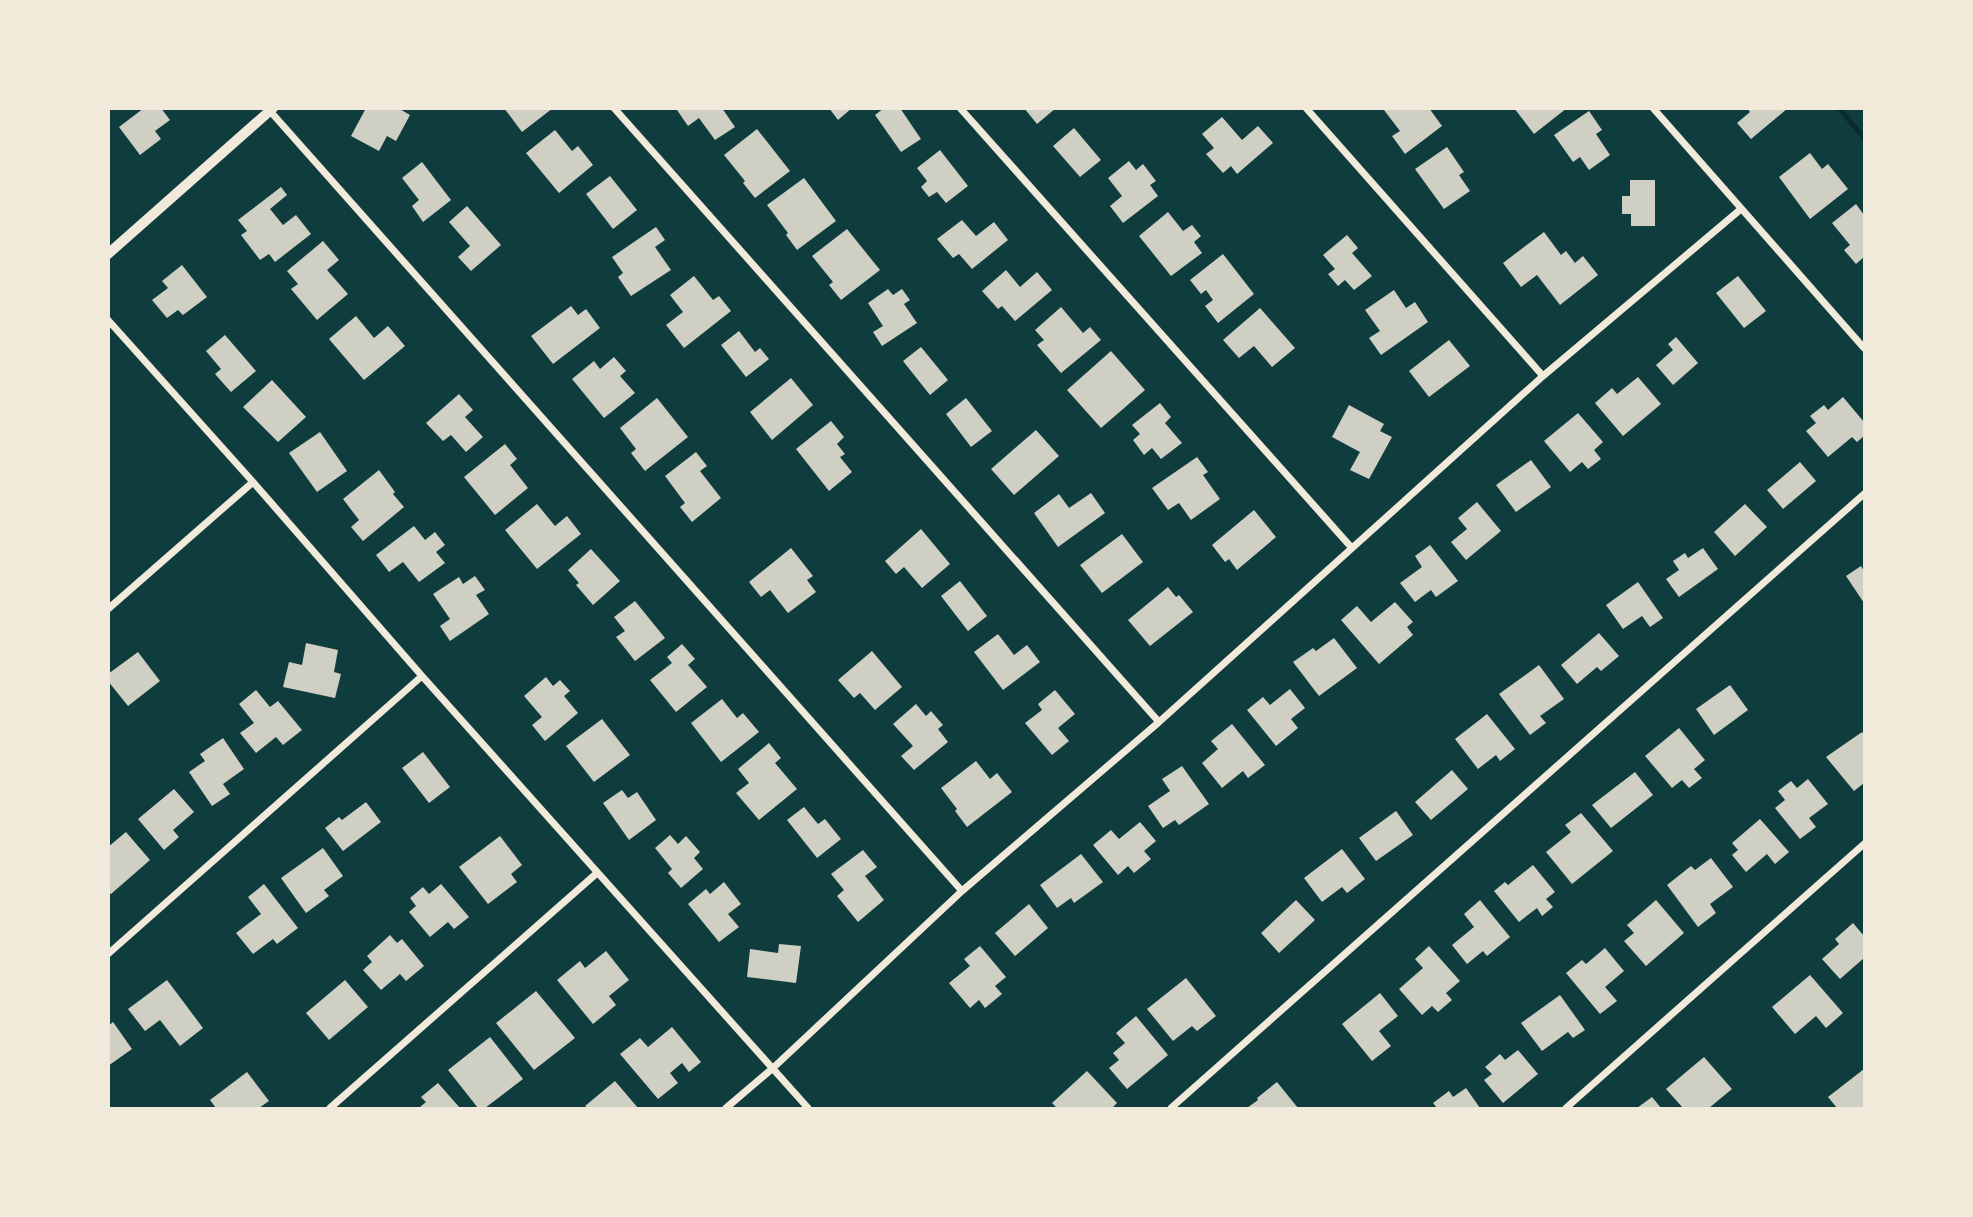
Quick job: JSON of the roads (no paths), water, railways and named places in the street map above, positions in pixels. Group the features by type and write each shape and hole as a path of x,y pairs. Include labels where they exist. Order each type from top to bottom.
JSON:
{"street":[{"path":"614,108 1159,722"},
{"path":"960,108 1351,547"},
{"path":"1306,108 1543,376"},
{"path":"1653,108 1864,348"},
{"path":"108,254 272,110 962,891"},
{"path":"726,1108 773,1068 962,891 1159,722 1543,376 1741,209"},
{"path":"108,320 808,1108"},
{"path":"108,610 253,482"},
{"path":"1171,1108 1864,494"},
{"path":"108,954 422,676"},
{"path":"1566,1108 1864,844"},
{"path":"330,1108 597,873"}],"waterway":[{"path":"1839,108 1864,138"}]}
